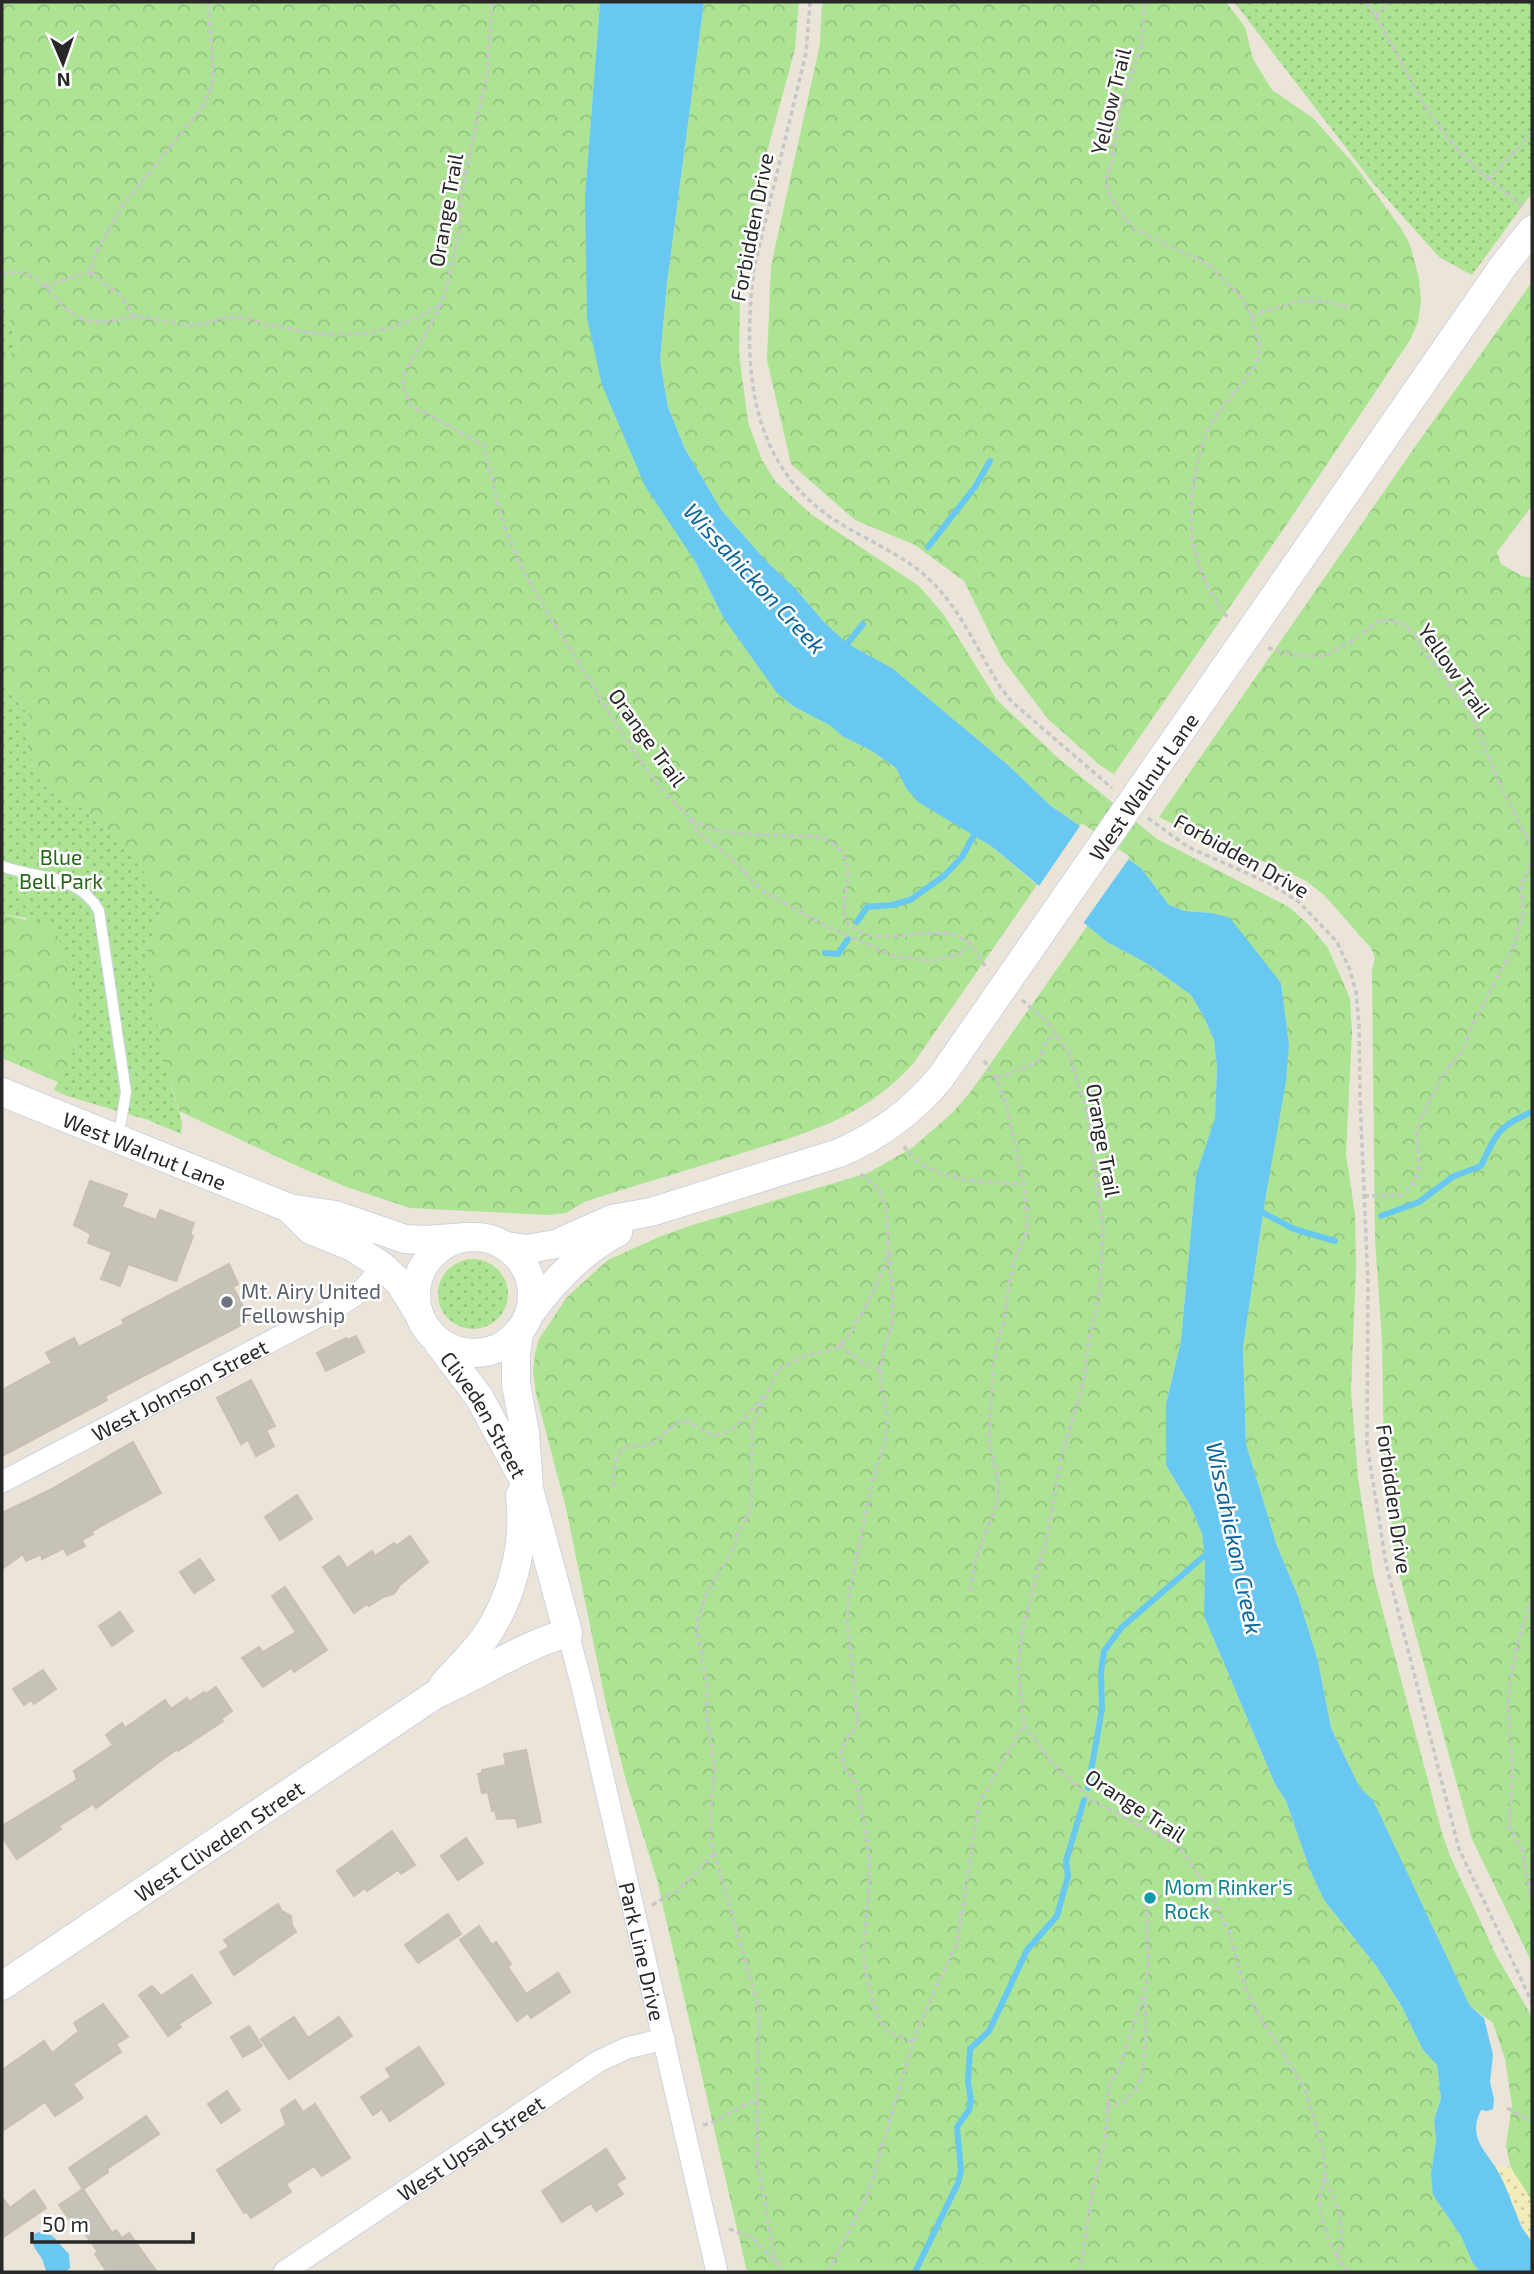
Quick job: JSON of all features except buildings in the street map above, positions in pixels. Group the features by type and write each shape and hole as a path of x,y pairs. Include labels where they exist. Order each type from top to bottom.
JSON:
{"street":[{"name":"West Walnut Lane","path":"505,1246 527,1249 542,1247 572,1238 612,1219 651,1212 860,1144 901,1117 941,1077 1472,311 1528,219"},
{"name":"West Walnut Lane","path":"2,1091 289,1208 335,1215 405,1238 426,1240 468,1237"},
{"name":"West Walnut Lane","path":"289,1208 311,1230 354,1247 383,1267 400,1283 417,1311"},
{"name":"West Walnut Lane","path":"523,1325 543,1294 569,1267 601,1241 651,1212"},
{"path":"468,1237 488,1238 505,1246 523,1262 532,1284 531,1307 523,1325 500,1348 474,1354 449,1349 425,1328 417,1311 415,1286 425,1262 444,1245 468,1237"},
{"name":"West Johnson Street","path":"2,1482 342,1304 361,1291 383,1267"},
{"name":"Cliveden Street","path":"523,1325 516,1377 525,1433 529,1489 568,1633"},
{"name":"Cliveden Street","path":"438,1342 479,1397 529,1489"},
{"name":"West Cliveden Street","path":"436,1694 485,1637 508,1592 520,1542 521,1520 519,1488 508,1451"},
{"name":"West Cliveden Street","path":"2,1986 436,1694 530,1645 568,1633"},
{"name":"Park Line Drive","path":"568,1633 717,2272"},
{"name":"West Upsal Street","path":"284,2272 599,2060 627,2048 664,2039"}],"lane":[{"path":"2,866 69,883 88,894 99,911 126,1092 121,1122 115,1138"}],"path":[{"path":"90,272 96,253 122,206 201,109 212,86 208,2"},
{"name":"Orange Trail","path":"492,2 488,75 466,174 459,231 441,304 406,368 402,386 412,408 427,413 484,446 510,541 529,582 648,771 684,810 704,825 716,829 764,835 817,837 831,842 841,851 849,871 845,918 850,926 860,931 886,937 940,933 971,943"},
{"name":"Forbidden Drive","path":"810,2 806,53 751,290 749,342 753,388 762,427 787,477 807,498 843,526 917,569 942,592 1012,702 1115,790"},
{"name":"Yellow Trail","path":"1145,2 1141,46 1120,109 1112,161 1107,172 1109,193 1123,216 1135,229 1209,265 1244,300 1259,343 1259,356 1255,366 1209,427 1203,442 1192,499 1191,524 1200,570 1211,595 1229,619"},
{"path":"1366,2 1426,108 1469,164 1528,219"},
{"path":"1376,16 1389,2"},
{"path":"1488,180 1532,133"},
{"path":"2,275 17,271 32,276 46,286 66,310 86,320 109,322 135,317 194,325 233,317 324,335 396,327 416,320 441,304"},
{"path":"46,286 90,272"},
{"path":"90,272 120,295 135,317"},
{"path":"1251,316 1306,299 1326,301 1350,309"},
{"name":"Yellow Trail","path":"1267,648 1294,655 1324,656 1350,642 1379,621 1390,620 1403,624 1415,635 1425,653 1471,713 1497,780 1532,845"},
{"path":"684,810 688,821 699,834 732,859 761,890 826,926 891,955 931,961 961,954 971,943 981,962 989,970"},
{"name":"Forbidden Drive","path":"1144,815 1188,847 1284,891 1311,912 1337,942 1350,970 1357,999 1368,1284 1367,1444 1386,1564 1459,1849 1532,2002"},
{"path":"1364,1196 1401,1195 1415,1182 1419,1169 1418,1133 1422,1116 1446,1070 1463,1050 1471,1028 1513,948 1523,914 1521,885 1532,862"},
{"name":"Orange Trail","path":"1018,996 1048,1023 1069,1053 1087,1113 1103,1227 1100,1291 1088,1345 1084,1380 1061,1458 1048,1532 1022,1632 1018,1668 1024,1725 1054,1765 1080,1791 1103,1807 1181,1849 1195,1868 1229,1932 1241,1975 1254,2007 1305,2089 1324,2151 1321,2224 1348,2272"},
{"path":"996,1078 1034,1064 1047,1040 1057,1035"},
{"path":"970,1591 974,1564 998,1500 999,1484 989,1443 993,1366 1014,1261 1026,1234 1027,1218 1023,1184 1006,1103 996,1078 977,1052"},
{"path":"904,1146 915,1158 933,1169 958,1178 1023,1184"},
{"path":"858,1172 879,1189 886,1208 893,1299 891,1329 883,1351 881,1369 887,1416 886,1437 871,1486 846,1622 858,1719 841,1753 844,1767 857,1784 869,1854 863,1955 869,1989 887,2032 914,2042"},
{"path":"782,2270 774,2255 757,2159 759,2009 711,1841 715,1767 707,1720 707,1684 697,1631 698,1619 706,1595 751,1510 752,1426 764,1396 778,1369 807,1355 835,1349 847,1338 866,1306 889,1250"},
{"path":"840,1344 852,1357 881,1369"},
{"path":"613,1487 615,1464 625,1447 651,1444 676,1423 687,1421 709,1434 722,1434 732,1430 764,1396"},
{"path":"1532,1599 1518,1641 1508,1709 1513,1766 1509,1826 1522,1849 1527,1865 1527,1885 1532,1902"},
{"path":"828,2272 867,2196 914,2042 957,1943 979,1803 1024,1725"},
{"path":"634,1911 662,1901 677,1891 715,1853"},
{"path":"1106,2107 1125,2101 1133,2093 1139,2083 1144,2060 1148,1965 1146,1897"},
{"path":"1080,2272 1092,2193 1106,2134 1109,2086 1119,2069 1146,1986"},
{"path":"685,2129 712,2124 744,2103 757,2101"},
{"path":"1507,2108 1532,2121"},
{"name":"Orange Trail","path":"1325,2177 1340,2215 1342,2237 1338,2258"},
{"path":"708,2231 729,2229 752,2236 782,2270"}],"green space":[{"path":"2,2 600,2 585,196 695,561 723,617 793,706 831,726 842,736 872,751 896,768 906,788 937,812 991,846 1037,885 913,1064 894,1083 854,1111 811,1131 584,1202 566,1213 547,1215 410,1208 344,1186 179,1111 161,1051 147,950 158,922 160,901 153,883 82,808 60,799 43,784 28,752 31,718 2,682 2,355 19,351 2,296"},
{"path":"704,2 799,2 795,49 764,163 740,295 739,353 748,422 762,460 775,481 812,515 919,586 944,615 997,700 1058,758 1157,839 1289,907 1310,926 1328,948 1350,999 1352,1032 1346,1154 1355,1215 1356,1267 1351,1391 1358,1478 1374,1578 1442,1833 1497,1957 1532,2017 1532,2201 1511,2168 1506,2146 1512,2105 1505,2059 1493,2023 1470,2006 1373,1801 1360,1788 1331,1728 1318,1661 1298,1596 1277,1546 1246,1444 1243,1347 1289,1045 1281,983 1212,913 1186,911 1169,905 1141,868 1051,806 1008,765 892,668 848,644 768,563 722,511 685,449 668,407 660,360 667,283"},
{"path":"822,2 1226,2 1245,27 1253,59 1272,90 1313,118 1353,163 1401,228 1410,245 1419,278 1421,301 1418,322 1410,340 1114,774 1101,766 1048,719 1003,660 964,581 915,545 855,520 791,464 767,360 771,266 820,44"},
{"path":"1234,2 1532,2 1532,193 1472,275 1439,257 1373,183"},
{"path":"1532,282 1532,506 1497,552 1501,564 1522,576 1532,578 1532,1963 1472,1839 1397,1566 1384,1466 1382,1339 1375,1239 1372,970 1375,958 1371,948 1324,895 1306,881 1276,866 1213,844 1159,817"},
{"path":"2,296 19,351 2,355"},
{"name":"Blue Bell Park","path":"2,682 31,718 28,729 32,764 43,784 60,799 82,808 135,860 153,882 160,901 158,922 147,950 171,1086 182,1122 181,1134 148,1120 54,1090 75,1046 26,918 2,914"},
{"path":"2,914 52,926 64,951 75,1002 76,1034 72,1056 60,1083 2,1058"},
{"path":"1088,925 1107,942 1148,964 1191,995 1214,1040 1217,1068 1215,1118 1196,1175 1181,1341 1166,1404 1166,1465 1191,1507 1202,1534 1205,1559 1204,1616 1275,1784 1286,1801 1310,1870 1324,1900 1377,1967 1402,2007 1423,2050 1437,2065 1441,2098 1434,2120 1436,2141 1431,2174 1443,2210 1461,2236 1472,2262 1480,2272 747,2272 657,1880 627,1784 605,1699 566,1508 536,1394 533,1371 535,1353 539,1339 567,1297 608,1260 692,1225 868,1173 912,1148 951,1114 969,1094"},
{"path":"466,1259 480,1259 493,1265 502,1274 508,1294 506,1307 498,1319 480,1329 466,1329 453,1323 444,1314 438,1301 438,1287 444,1274 453,1265"}],"sand":[{"path":"1495,2165 1511,2168 1532,2201 1532,2242 1517,2214"}],"water":[{"name":"Wissahickon Creek","path":"600,2 704,2 667,283 660,360 668,407 685,449 722,511 768,563 848,644 892,668 1008,765 1051,806 1141,868 1169,905 1185,911 1212,913 1230,918 1281,983 1289,1045 1286,1081 1243,1347 1246,1444 1277,1546 1298,1596 1318,1661 1331,1728 1360,1788 1373,1800 1470,2006 1484,2018 1493,2055 1490,2082 1494,2099 1493,2109 1481,2110 1476,2129 1481,2145 1500,2175 1521,2226 1531,2242 1532,2272 1480,2272 1472,2262 1461,2236 1433,2195 1431,2174 1436,2141 1434,2120 1441,2098 1437,2065 1423,2050 1402,2007 1377,1967 1324,1900 1310,1870 1286,1801 1275,1784 1204,1616 1205,1559 1202,1534 1191,1507 1166,1465 1166,1404 1181,1341 1196,1175 1215,1118 1217,1068 1214,1040 1191,995 1148,964 1107,942 991,846 918,802 906,788 896,768 872,751 842,736 831,726 793,706 777,693 723,617 695,561 645,486 602,385 587,318 585,196"},
{"path":"42,2231 54,2237 69,2254 70,2268 66,2272 46,2271 33,2243 34,2234"}],"pier":[{"path":"1082,823 1130,857 1082,925 1037,889"}],"waterway":[{"path":"928,547 975,487 990,461"},
{"path":"842,650 863,624"},
{"path":"857,922 867,907 910,900 944,876 962,857 978,828"},
{"path":"825,953 838,954 848,939"},
{"path":"1381,1216 1419,1202 1454,1176 1481,1166 1499,1132 1532,1112"},
{"path":"1256,1209 1294,1229 1335,1241"},
{"path":"1088,1788 1102,1709 1101,1672 1104,1651 1122,1627 1210,1551"},
{"path":"915,2272 958,2183 961,2171 957,2127 969,2110 971,2101 968,2082 970,2049 989,2031 1027,1950 1057,1916 1068,1876 1066,1861 1084,1800"}],"place":[{"name":"Mt. Airy United Fellowship","path":"227,1302"},
{"name":"Mom Rinker's Rock","path":"1150,1898"}]}
